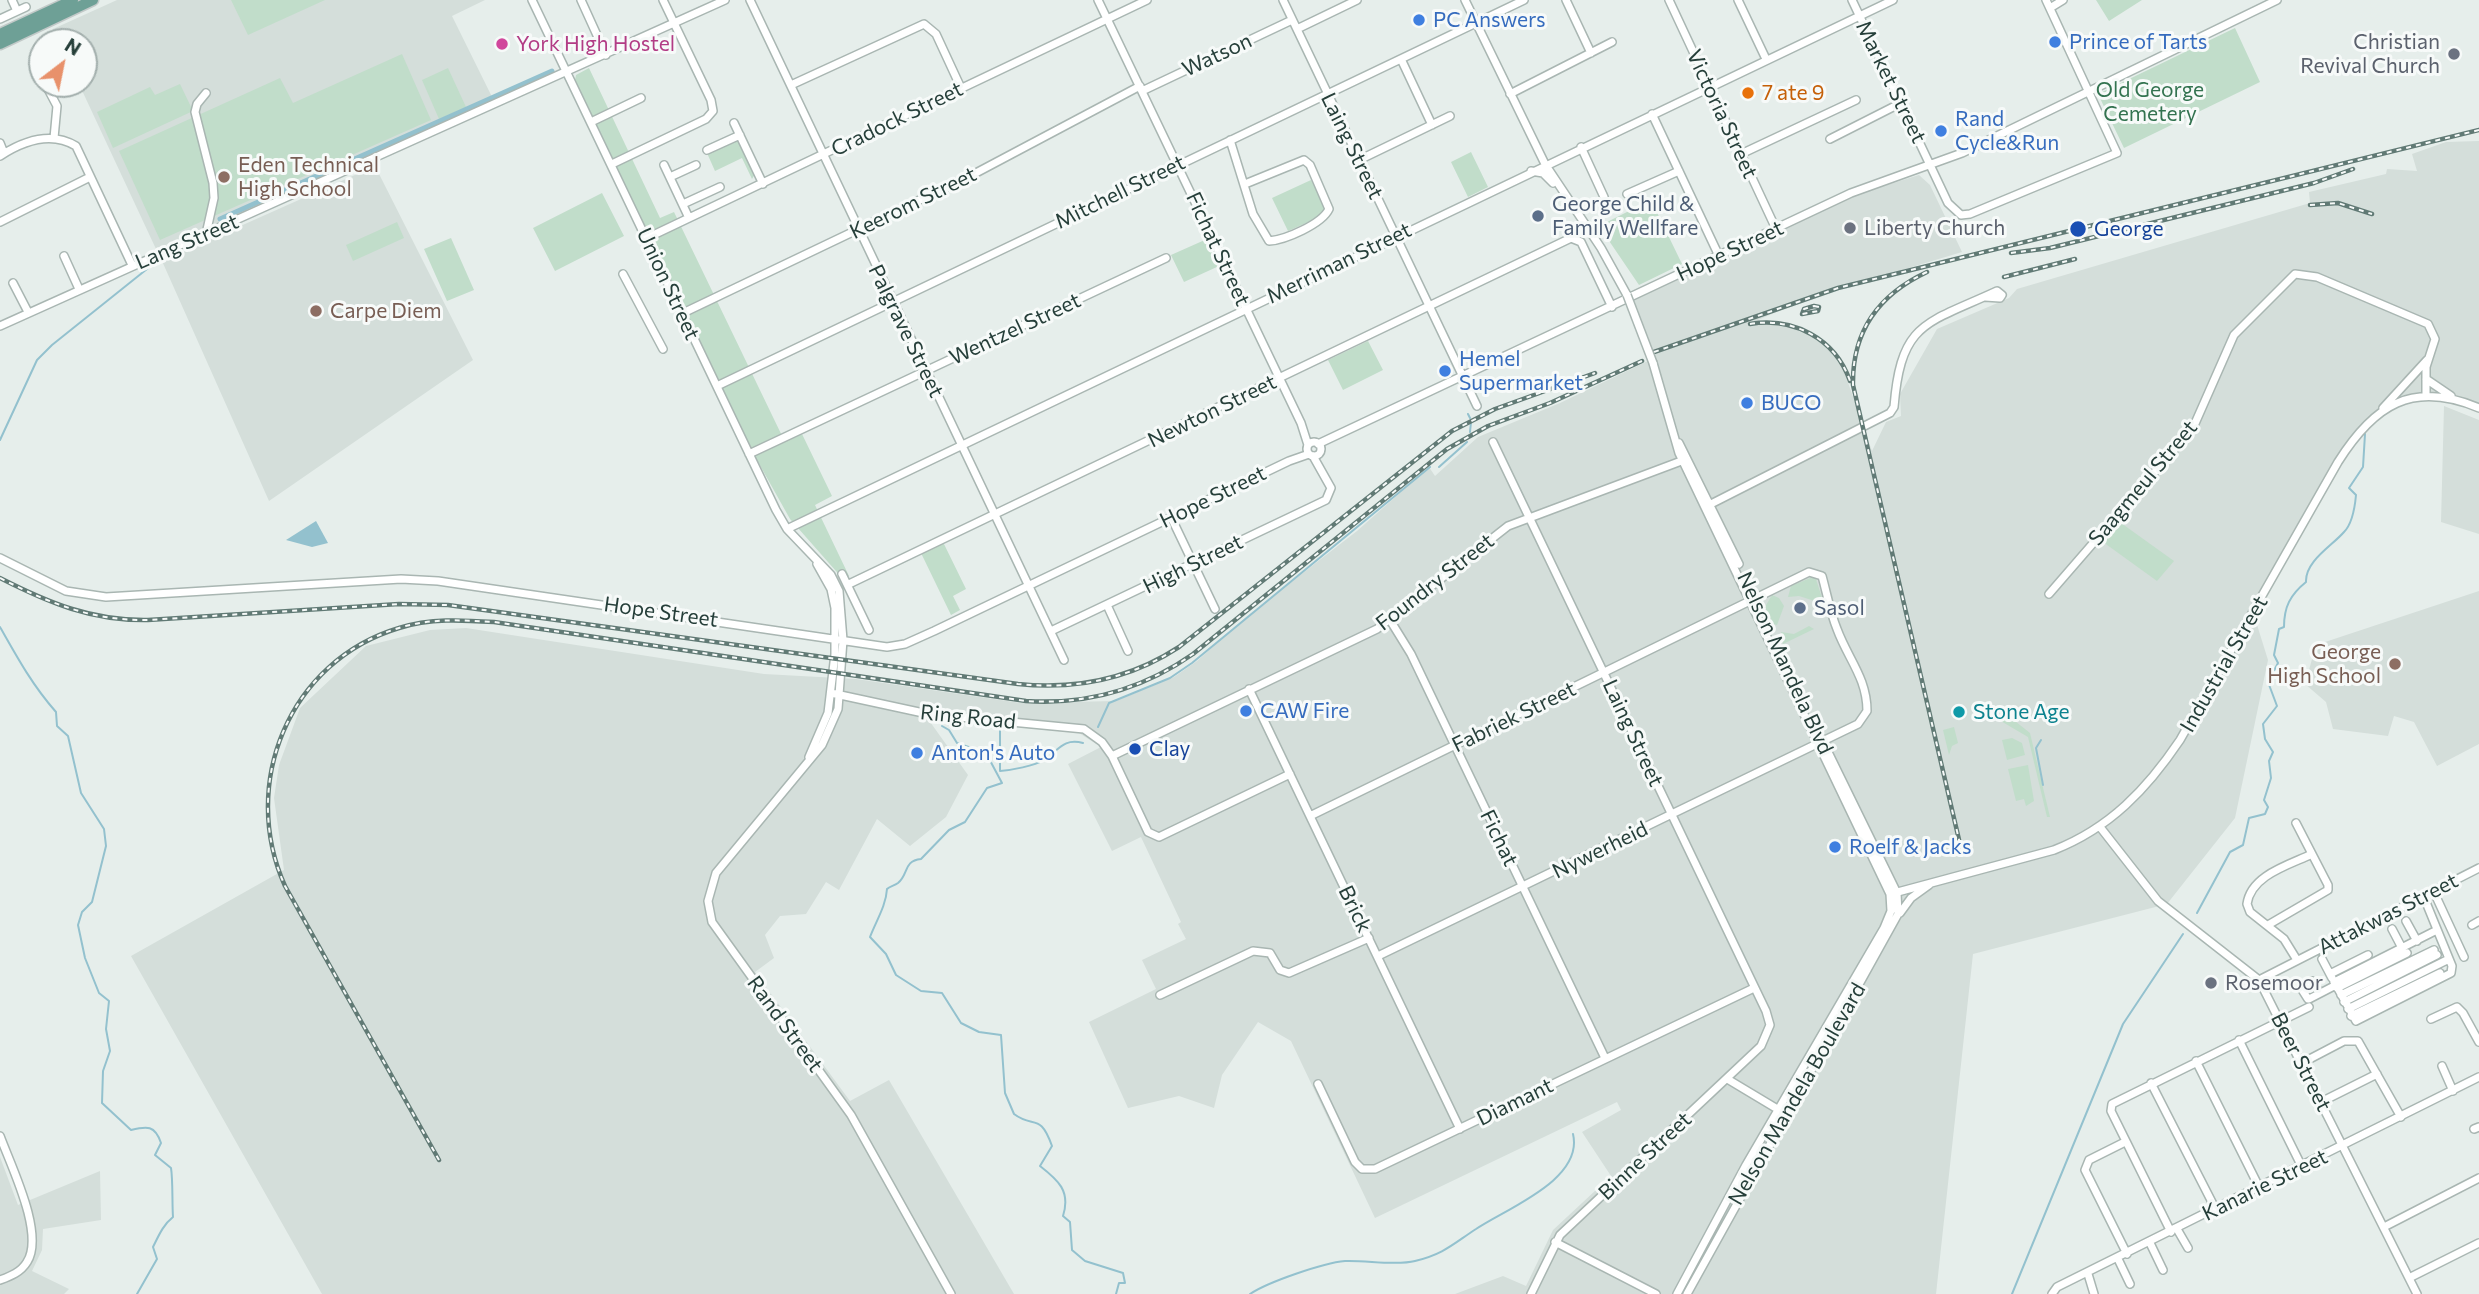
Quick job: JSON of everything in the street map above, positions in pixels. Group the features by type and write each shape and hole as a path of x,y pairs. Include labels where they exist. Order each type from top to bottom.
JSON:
{"main road":[{"path":"0,34 73,0"},
{"path":"0,44 93,0"}],"street":[{"path":"12,0 17,11"},
{"name":"Union Street","path":"532,0 749,454 787,528 816,560 833,595 839,639 840,695"},
{"path":"581,0 606,55"},
{"path":"612,164 706,119 713,111 711,100 663,0"},
{"name":"Lang Street","path":"0,326 132,265 567,74 725,0"},
{"name":"Palgrave Street","path":"750,0 1065,660"},
{"name":"Fichat Street","path":"1098,0 1179,164 1323,470 1331,494"},
{"name":"Cradock Street","path":"647,238 1147,0"},
{"name":"Laing Street","path":"1283,0 1477,406"},
{"path":"1297,29 1357,0"},
{"name":"Nelson Mandela Blvd","path":"1465,0 1545,164 1627,295 1685,460 1892,891"},
{"name":"Mitchell Street","path":"716,386 1524,0"},
{"path":"1566,0 1591,53"},
{"name":"Victoria Street","path":"1669,0 1776,229"},
{"path":"1738,0 1766,59"},
{"name":"Market Street","path":"1852,0 1952,210 1961,215 1970,215 2118,153 2088,89"},
{"name":"Merriman Street","path":"787,528 1893,0"},
{"path":"2063,0 2048,4 2088,89"},
{"name":"Hope Street","path":"0,558 79,595 106,597 401,579 469,585 880,647 905,645 1851,193 1962,153 2088,89 2277,0"},
{"path":"0,19 26,7"},
{"name":"Watson","path":"1141,88 1292,20"},
{"path":"791,85 924,24 936,34 961,88"},
{"path":"1510,94 1612,42"},
{"path":"1401,59 1432,125"},
{"name":"Keerom Street","path":"683,313 986,168 1056,128 1141,88"},
{"path":"206,93 197,104 195,112 214,183 214,198 206,234"},
{"path":"53,98 57,106 54,138"},
{"path":"591,122 641,98"},
{"path":"1741,154 1856,100"},
{"path":"1830,139 1901,103"},
{"path":"1652,114 1719,256"},
{"path":"1359,160 1450,116"},
{"path":"734,123 763,184"},
{"path":"707,150 740,135"},
{"path":"0,143 2,154 34,140 54,138 76,146 132,265"},
{"path":"1230,140 1253,214 1269,241 1285,237 1324,218 1329,209 1310,165 1304,160 1245,184"},
{"path":"1581,147 1604,197"},
{"path":"664,165 689,218"},
{"path":"670,177 696,165"},
{"path":"1530,171 1543,173 1562,190"},
{"path":"1627,194 1679,171"},
{"path":"0,222 90,177"},
{"path":"683,204 720,187"},
{"name":"Newton Street","path":"849,584 1575,238 1581,242 1612,307"},
{"path":"64,256 79,289"},
{"name":"Wentzel Street","path":"749,454 1166,258"},
{"name":"Saagmeul Street","path":"2049,594 2193,428 2234,335 2295,274 2308,274 2384,308 2423,320 2435,335 2429,358 2426,396"},
{"path":"623,275 663,349"},
{"path":"13,283 28,312"},
{"path":"1708,505 1827,447 1847,433 1893,410 1900,360 1924,327 1935,318 1985,297"},
{"path":"2377,414 2429,358"},
{"path":"2426,379 2439,390 2464,402"},
{"name":"Industrial Street","path":"1892,891 2054,850 2100,827 2139,795 2167,759 2357,433 2377,414 2402,402 2426,396 2464,402 2479,408"},
{"name":"Laing Street","path":"1493,442 1770,1026"},
{"name":"Foundry Street","path":"1112,756 1390,620 1508,526 1685,460"},
{"name":"High Street","path":"1051,631 1319,504 1331,494"},
{"path":"1171,517 1215,609"},
{"name":"Nywerheid","path":"1378,956 1858,724 1867,711 1865,687 1838,632 1822,576 1809,572 1754,601"},
{"path":"842,574 869,630"},
{"name":"Fabriek Street","path":"1310,816 1754,601"},
{"path":"1107,605 1128,651"},
{"name":"Fichat","path":"1390,620 1397,628 1455,745 1605,1058"},
{"name":"Union Street","path":"831,693 839,639"},
{"name":"Brick","path":"1249,689 1460,1129"},
{"name":"Ring Road","path":"831,693 928,714 1076,727 1102,742 1112,756"},
{"name":"Rand Street","path":"806,764 825,723 831,693"},
{"name":"Rand Street","path":"840,695 836,717 829,734 716,873 708,901 712,922 851,1115 951,1294"},
{"path":"1112,756 1148,832 1164,837 1290,774"},
{"path":"2268,925 2326,893 2328,885 2296,823"},
{"path":"2100,827 2158,901 2259,980"},
{"path":"2297,960 2284,939 2247,908 2251,890 2260,879 2312,854"},
{"name":"Attakwas Street","path":"2259,980 2479,868"},
{"name":"Nelson Mandela Boulevard","path":"1855,983 1911,898 1936,881"},
{"path":"2433,890 2464,957"},
{"path":"1892,891 1897,919"},
{"name":"Nelson Mandela Boulevard","path":"1676,1294 1855,983 1887,921 1891,911 1892,891"},
{"path":"2418,974 2451,973 2449,959 2435,931 2423,895"},
{"path":"2406,921 2417,941"},
{"path":"2405,950 2394,932 2411,929"},
{"path":"2339,992 2435,931"},
{"path":"1160,995 1253,951 1270,953 1280,970 1289,974 1369,937"},
{"path":"2418,974 2436,952"},
{"path":"2339,992 2355,962 2368,955"},
{"path":"2322,959 2339,992"},
{"path":"2318,989 2339,992 2399,984 2449,959"},
{"path":"2339,992 2359,970 2386,960"},
{"path":"2386,960 2399,984"},
{"path":"2355,962 2359,970"},
{"path":"2339,992 2399,984 2418,974 2440,972"},
{"name":"Beer Street","path":"2259,980 2417,1294"},
{"name":"Diamant","path":"1318,1084 1355,1162 1362,1169 1375,1170 1754,988"},
{"path":"2188,1248 2174,1230 2125,1142 2110,1111 2112,1104 2309,1007"},
{"path":"2431,1019 2457,1007 2479,1042"},
{"name":"Binne Street","path":"1531,1294 1555,1242 1729,1080 1761,1046 1770,1026"},
{"path":"2302,1063 2353,1039 2361,1044 2401,1117"},
{"path":"2239,1040 2302,1167"},
{"path":"2196,1061 2259,1186"},
{"path":"2442,1066 2453,1091"},
{"path":"2321,1102 2377,1074"},
{"name":"Kanarie Street","path":"2052,1294 2057,1287 2088,1274 2479,1077"},
{"path":"1729,1080 1782,1112"},
{"path":"2151,1083 2216,1210"},
{"name":"Nelson Mandela Boulevard","path":"1687,1294 1782,1112"},
{"path":"0,1136 34,1239 28,1261 21,1269 0,1280"},
{"path":"2125,1142 2089,1160 2085,1170 2127,1254"},
{"path":"0,1166 10,1163"},
{"path":"2384,1227 2479,1178"},
{"path":"1555,1242 1656,1294"},
{"path":"2150,1242 2163,1269"},
{"path":"2409,1278 2479,1243"},
{"path":"2118,1259 2130,1284"},
{"path":"2088,1274 2094,1294"}],"shaded area":[{"name":"Eden Technical High School","path":"117,0 485,0 452,16 496,105 156,249 86,98 98,98 98,28 55,28"},
{"path":"2479,141 2479,408 2441,397 2402,402 2357,434 2253,612 2268,660 2235,818 2167,904 1973,954 1936,1294 1455,1294 1503,1276 1526,1286 1553,1230 1611,1176 1582,1132 1621,1110 1617,1102 1375,1218 1291,1041 1258,1022 1222,1075 1214,1108 1179,1096 1128,1108 1089,1022 1156,989 1142,960 1186,939 1178,924 1181,922 1141,837 1112,851 1068,764 1101,747 1079,733 928,719 968,775 946,817 910,846 877,819 839,890 826,882 806,914 780,916 765,935 774,958 755,972 850,1101 889,1080 1014,1294 322,1294 131,956 284,870 274,798 279,765 300,708 366,646 430,630 466,628 764,674 856,679 1021,703 1116,701 1174,677 1197,661 1246,617 1357,531 1429,467 1435,476 1478,437 1560,403 1654,358 1633,300 1858,194 1919,175 1930,185 1962,252 1812,297 1746,325 1773,323 1793,328 1812,335 1831,351 1844,371 1872,451 1886,422 1901,416 1900,394 1937,329 2009,298 2017,289 2310,203 2309,192 2386,174 2387,169 2417,171 2412,154 2446,142"},
{"name":"Carpe Diem","path":"375,166 473,360 269,501 162,261"},
{"path":"2444,406 2479,420 2479,534 2441,522"},
{"name":"George High School","path":"2479,591 2479,744 2437,766 2414,722 2394,716 2388,736 2333,729 2326,702 2305,684 2316,645"},
{"path":"0,1157 18,1205 100,1171 101,1220 43,1229 42,1250 32,1271 69,1289 64,1294 0,1294"}],"green space":[{"path":"231,0 325,0 248,35"},
{"path":"2096,0 2142,0 2109,21"},
{"name":"Old George Cemetery","path":"2235,28 2260,82 2124,148 2098,94"},
{"path":"402,54 431,120 160,240 119,151 280,78 293,103"},
{"path":"448,68 466,107 439,119 422,80"},
{"path":"589,68 660,218 674,212 785,442 802,434 832,496 815,505 849,576 843,579 790,519 757,460 575,80 576,75"},
{"path":"180,84 193,111 113,148 97,112 150,87 155,95"},
{"path":"738,140 755,174 752,179 742,158 715,171 707,153"},
{"path":"1471,152 1488,187 1468,197 1451,162"},
{"path":"1311,180 1326,207 1322,216 1288,231 1272,198"},
{"path":"602,193 624,236 555,271 533,228"},
{"path":"1651,200 1682,264 1639,285 1599,226"},
{"path":"397,222 404,238 353,261 346,245"},
{"path":"451,238 474,290 447,301 424,249"},
{"path":"1207,239 1219,266 1184,282 1171,255"},
{"path":"1368,341 1383,370 1343,390 1328,360"},
{"path":"2121,523 2174,561 2157,581 2103,542"},
{"path":"943,542 966,589 953,596 960,610 951,615 921,553"},
{"path":"1815,576 1824,604 1799,596 1788,597 1791,586"},
{"path":"1772,595 1779,598 1784,606 1777,625 1773,624 1765,607"},
{"path":"1809,626 1814,629 1783,644 1781,632 1794,634"},
{"path":"2006,714 2030,733 2050,817 2047,817 2028,737 1994,717"},
{"path":"1954,727 1958,743 1952,746 1949,755 1943,730"},
{"path":"2012,738 2022,743 2025,755 2007,760 2002,740"},
{"path":"2028,765 2034,801 2026,806 2024,799 2016,801 2008,769"}],"water":[{"path":"316,521 328,543 312,547 286,540"}],"waterway":[{"path":"220,219 552,71"},
{"path":"0,440 37,360 152,265"},
{"path":"1468,414 1470,418"},
{"path":"1470,432 1471,422"},
{"path":"2197,913 2230,852 2243,845 2249,818 2265,814 2268,807 2264,800 2271,778 2269,761 2273,752 2265,739 2263,724 2277,706 2268,682 2278,663 2274,655 2279,629 2284,627 2289,602 2306,582 2310,567 2349,524 2356,495 2349,488 2363,467 2365,434"},
{"path":"1439,467 1467,442"},
{"path":"1098,727 1109,703 1170,678 1192,663 1430,467"},
{"path":"0,627 33,682 56,712 57,726 68,736 81,793 104,829 106,846 92,902 82,912 78,925 85,958 99,993 109,1001 106,1029 110,1051 103,1071 102,1103 131,1130 153,1130 161,1143 155,1155 171,1168 172,1173 173,1217 153,1247 157,1259 137,1294"},
{"path":"942,726 949,730 957,743 986,753 1002,783 987,788 965,822 949,830 921,859 911,862 897,884 887,889 883,907 870,937 886,954 896,975 921,991 942,993 961,1023 979,1032 1001,1035 1005,1093 1014,1114 1040,1125 1048,1135 1052,1146 1040,1166 1057,1181 1064,1193 1063,1216 1070,1222 1072,1250 1085,1261 1123,1273 1125,1283 1119,1283 1116,1294"},
{"path":"1000,731 1000,771"},
{"path":"2041,740 2036,748 2043,785"},
{"path":"1000,771 1040,762 1071,742 1083,743"},
{"path":"2012,1294 2123,1024 2183,934"},
{"path":"1250,1294 1282,1279 1335,1262 1407,1262 1441,1252 1555,1179 1567,1165 1573,1150 1573,1134"}],"railway":[{"path":"1654,352 1838,288 2479,130"},
{"path":"2011,253 2050,248 2314,183 2353,169"},
{"path":"2310,205 2338,203 2372,214"},
{"path":"2004,277 2075,259"},
{"path":"1927,272 1895,292 1871,317 1857,348 1853,385 1960,844"},
{"path":"1814,306 1819,307 1818,311 1802,314 1804,309 1814,306"},
{"path":"1750,324 1782,324 1811,334 1834,353 1850,381"},
{"path":"439,1160 285,886 272,847 268,807 272,768 284,731 302,697 328,668 361,644 399,628 434,621 494,622 1026,701 1048,702 1092,697 1154,677 1193,654 1447,449 1488,426 1550,403 1642,361"},
{"path":"0,578 71,609 128,620 399,604 448,605 1018,684 1082,683 1102,680 1141,667 1179,647 1452,431 1495,409 1595,373"}],"place":[{"name":"PC Answers","path":"1419,20"},
{"name":"Prince of Tarts","path":"2055,42"},
{"name":"York High Hostel","path":"502,44"},
{"name":"Christian Revival Church","path":"2454,54"},
{"name":"7 ate 9","path":"1748,93"},
{"name":"Rand Cycle&Run","path":"1941,131"},
{"name":"Eden Technical High School","path":"224,177"},
{"name":"George Child & Family Wellfare","path":"1538,216"},
{"name":"Liberty Church","path":"1850,228"},
{"name":"George","path":"2078,229"},
{"name":"Carpe Diem","path":"316,311"},
{"name":"Hemel Supermarket","path":"1445,371"},
{"name":"BUCO","path":"1747,403"},
{"name":"Sasol","path":"1800,608"},
{"name":"George High School","path":"2395,664"},
{"name":"CAW Fire","path":"1246,711"},
{"name":"Stone Age","path":"1959,712"},
{"name":"Clay","path":"1135,749"},
{"name":"Anton's Auto","path":"917,753"},
{"name":"Roelf & Jacks","path":"1835,847"},
{"name":"Rosemoor","path":"2211,983"}]}
